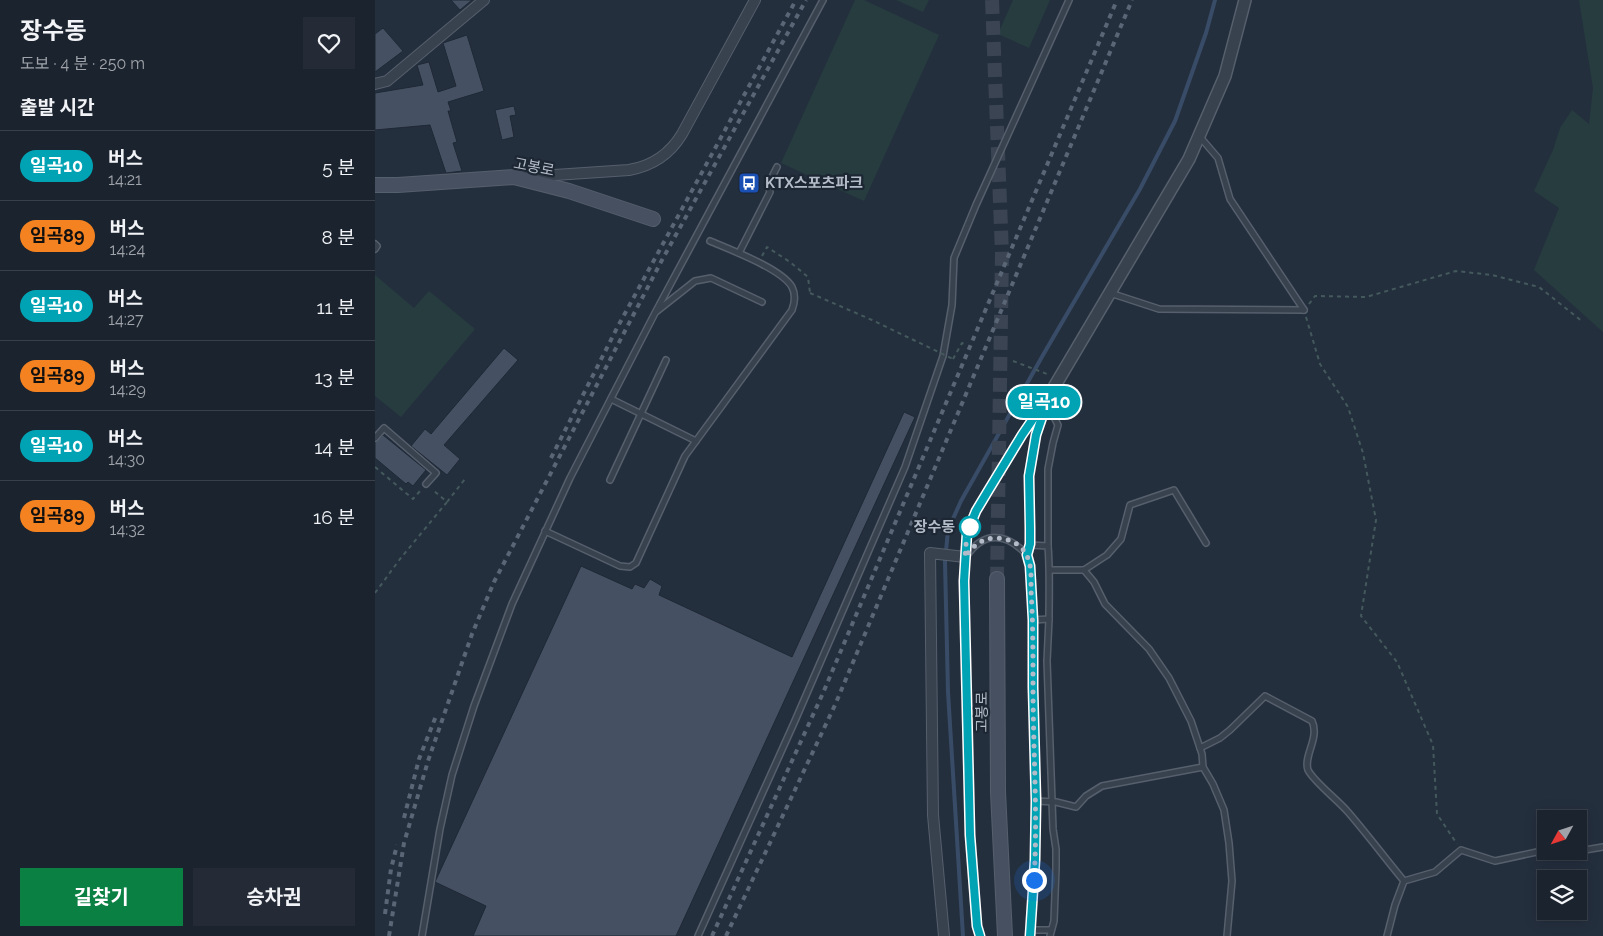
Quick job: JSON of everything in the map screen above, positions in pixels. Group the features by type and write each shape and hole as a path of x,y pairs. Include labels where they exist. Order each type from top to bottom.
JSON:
{"main road":[{"name":"고봉로","path":"375,185 514,177 569,191 653,219"},
{"name":"고봉로","path":"997,579 998,792 1005,936"}],"street":[{"path":"375,84 387,81 484,0"},
{"path":"514,177 629,170 641,168 661,157 676,144 682,134 755,0"},
{"path":"1050,394 1189,159 1225,76 1245,0"},
{"path":"945,936 933,815 930,553 962,557"}],"lane":[{"path":"422,936 433,865 452,775 474,706 512,604 570,478 655,312 823,0"},
{"path":"698,936 794,723 905,467 943,356 952,305 954,258 1069,0"},
{"path":"1199,136 1218,158 1230,199 1305,310"},
{"path":"739,253 770,192 768,186 777,167"},
{"path":"545,531 620,566 630,567 639,560 685,456 792,310 795,296 793,289 779,273 710,241"},
{"path":"375,244 377,246 375,249"},
{"path":"655,312 695,281 711,278 762,302"},
{"path":"1109,292 1159,309 1305,310"},
{"path":"610,480 666,360"},
{"path":"1027,555 1030,544 1029,476 1031,460 1036,435 1050,394"},
{"path":"962,557 987,538 1006,538 1017,544 1027,555 1030,566 1033,620 1036,801 1031,933 1051,933 1054,922 1056,850 1053,829 1047,661 1048,585 1050,570 1048,546 1049,469 1058,425 1051,411 1050,394"},
{"path":"980,936 977,926 970,835 962,557 967,533 976,511 1022,435 1050,394"},
{"path":"611,399 696,441"},
{"path":"375,438 384,428 436,473 426,484"},
{"path":"1050,570 1084,570 1107,554 1121,539 1130,505 1173,490 1205,542"},
{"path":"1030,544 1048,546"},
{"path":"1084,570 1094,582 1105,604 1149,649 1169,678 1191,721 1200,748 1203,767 1213,784 1224,810 1232,880 1227,936"},
{"path":"1033,620 1049,619"},
{"path":"1200,748 1220,738 1230,730 1265,696 1313,721 1315,727 1307,768 1347,811 1403,880"},
{"path":"1036,801 1076,807 1086,796 1103,786 1203,767"},
{"path":"1587,850 1603,847"},
{"path":"1403,880 1435,872 1461,850 1495,861 1537,852"},
{"path":"1387,936 1403,880"}],"path":[{"path":"758,263 767,247 808,277 810,293 953,359 962,343 967,345"},
{"path":"1461,850 1437,814 1433,746 1397,662 1361,616 1376,520 1363,453 1348,406 1320,364 1305,310 1315,296 1367,297 1456,271 1493,275 1539,287 1583,322"},
{"path":"1013,361 1042,372"},
{"path":"375,467 413,499 426,484 447,502"},
{"path":"375,593 465,479"}],"green space":[{"path":"855,0 864,0 939,35 864,201 781,163"},
{"path":"896,0 929,0 923,12"},
{"path":"1013,0 1050,0 1029,48 998,34"},
{"path":"1579,0 1603,0 1603,332 1534,270 1559,208 1534,191 1553,150 1560,128 1572,110 1589,124 1593,88"},
{"path":"375,275 414,308 429,291 475,329 401,417 375,396"}],"building":[{"path":"451,0 472,0 460,10"},
{"path":"383,28 403,51 375,72 375,34"},
{"path":"467,35 484,91 448,102 451,111 448,111 457,142 453,143 462,171 446,173 430,125 375,130 375,93 423,85 417,65 429,62 438,92 456,86 443,43"},
{"path":"514,106 516,115 510,116 514,137 502,140 495,110"},
{"path":"504,348 518,360 444,445 460,459 447,475 411,446 425,429 431,434"},
{"path":"904,412 915,417 676,936 473,936 486,906 435,882 581,566 632,589 635,584 644,588 650,579 662,586 659,595 792,657"},
{"path":"383,435 426,470 413,486 408,482 406,484 375,458 375,442"}],"waterway":[{"path":"963,936 948,692 945,562 948,530 961,501 1043,355 1140,189 1175,121 1206,33 1215,0"}],"tunnel":[{"path":"992,0 1002,253 997,579"}],"railway":[{"path":"551,458 617,328 796,0"},
{"path":"389,936 404,843 428,761 472,634 494,582 662,260 806,0"},
{"path":"712,936 823,693 1117,0"},
{"path":"726,936 835,705 1132,0"},
{"path":"404,818 419,759 436,716"},
{"path":"385,914 391,869 397,845"}],"bus line":[{"name":"일곡10","path":"980,936 977,926 970,835 964,581 967,533 976,511 1022,435 1050,394 1032,448 1029,476 1030,544 1027,555 1030,566 1033,620 1036,801 1035,860 1030,936"}],"place":[{"name":"KTX스포츠파크","path":"749,183"},
{"name":"장수동","path":"970,527"}],"route":[{"path":"970,527 967,533 965,557 970,550 987,538 1006,538 1017,544 1027,555 1030,566 1033,620 1036,801 1034,880"}]}
